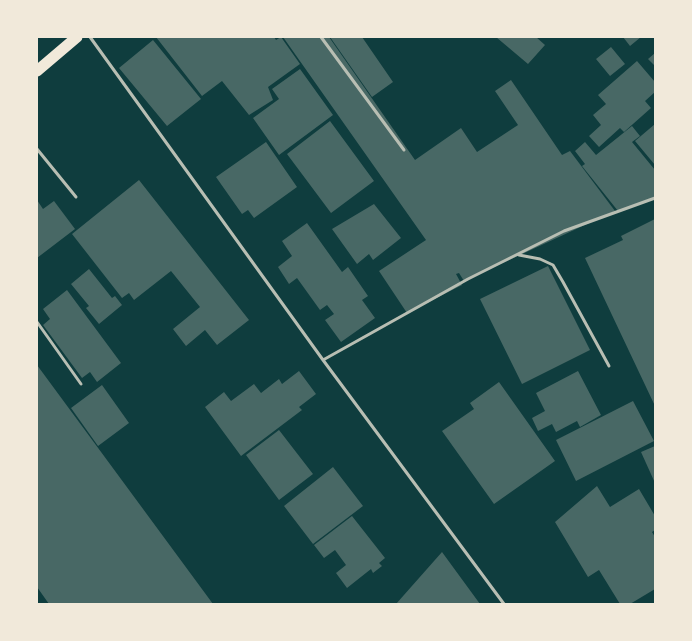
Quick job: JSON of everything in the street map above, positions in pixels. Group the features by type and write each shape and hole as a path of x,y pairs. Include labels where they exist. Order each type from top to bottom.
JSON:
{"highway":[{"path":"37,71 77,37"}],"lane":[{"path":"90,37 323,360 504,604"},
{"path":"321,37 404,150"},
{"path":"37,149 76,197"},
{"path":"323,360 468,279 519,255 564,231 655,198"},
{"path":"519,255 540,259 553,265 564,282 609,366"},
{"path":"37,322 80,384"}],"building":[{"path":"156,37 274,37 276,40 281,37 300,64 268,87 273,100 249,115 222,81 202,96"},
{"path":"283,37 329,37 415,160 461,128 477,152 518,125 495,91 511,80 562,155 570,151 615,211 464,281 459,273 456,274 462,285 407,313 379,271 426,240"},
{"path":"330,37 362,37 393,82 372,97"},
{"path":"496,37 536,37 545,45 528,64"},
{"path":"623,37 641,37 630,46"},
{"path":"153,40 201,99 167,126 119,68"},
{"path":"611,47 625,64 610,76 596,59"},
{"path":"655,53 655,66 648,59"},
{"path":"637,61 655,82 655,92 645,101 651,108 624,132 620,128 599,147 589,136 601,125 593,115 606,104 598,95"},
{"path":"300,69 333,115 279,155 253,118 279,99 272,89"},
{"path":"330,121 374,181 331,213 287,154"},
{"path":"655,124 655,165 635,141"},
{"path":"632,126 640,136 632,142 655,170 655,197 618,211 582,166 585,164 575,151 585,142 596,155"},
{"path":"266,142 297,187 254,218 248,210 242,214 216,177"},
{"path":"139,180 249,320 217,345 205,330 186,346 173,329 200,307 171,271 134,300 129,293 122,298 72,234"},
{"path":"37,200 43,209 54,201 75,229 37,258"},
{"path":"374,204 401,238 373,260 369,254 357,264 332,229"},
{"path":"655,219 655,406 585,258 623,240 621,236"},
{"path":"307,223 342,272 348,267 368,296 362,300 375,318 341,342 325,320 334,314 327,305 320,310 297,278 289,284 278,267 292,256 282,241"},
{"path":"548,266 590,350 522,384 480,299"},
{"path":"89,269 112,298 115,296 122,305 99,324 86,308 89,306 71,284"},
{"path":"67,290 121,363 97,382 90,372 82,378 43,325 50,319 43,309"},
{"path":"37,365 213,604 49,604 37,587"},
{"path":"299,371 316,394 299,407 302,410 241,456 205,407 224,392 231,401 254,384 261,393 279,379 282,384"},
{"path":"578,371 601,415 580,427 577,421 556,432 552,424 538,431 532,418 545,411 536,393"},
{"path":"499,382 555,461 494,504 442,431 474,409 470,403"},
{"path":"102,385 129,423 98,446 71,408"},
{"path":"633,401 654,441 576,481 556,440"},
{"path":"279,430 313,474 279,500 246,455"},
{"path":"655,446 655,483 641,452"},
{"path":"333,467 363,506 313,544 284,506"},
{"path":"597,486 610,507 639,489 655,516 655,530 652,532 655,537 655,589 630,604 620,604 599,570 588,577 555,522"},
{"path":"352,516 385,558 379,563 382,566 373,573 371,569 347,588 336,573 346,565 335,550 324,558 314,545"},
{"path":"442,552 480,604 396,604"}]}
